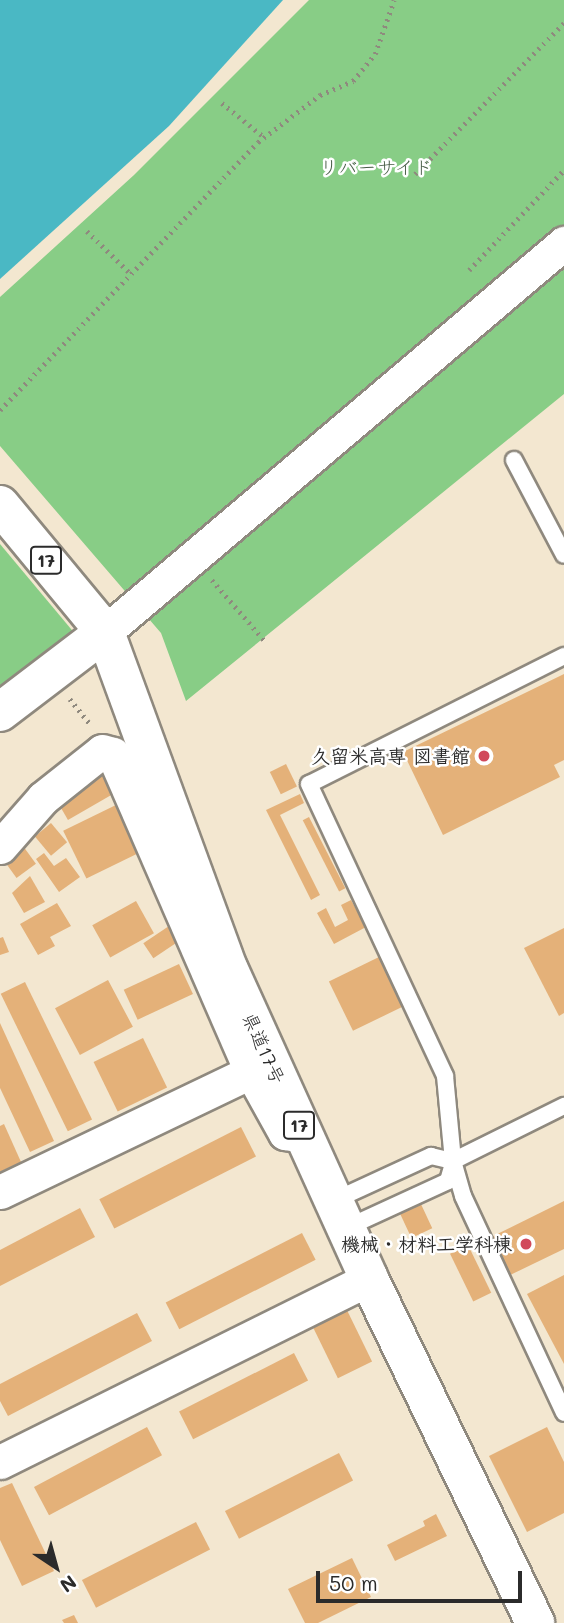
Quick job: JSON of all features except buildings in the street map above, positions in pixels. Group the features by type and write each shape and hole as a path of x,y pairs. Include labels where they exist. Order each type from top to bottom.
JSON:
{"main road":[{"name":"17","path":"0,505 98,624"},
{"path":"0,712 98,624"},
{"name":"県道17号","path":"98,624 229,970 369,1279 535,1623"}],"street":[{"path":"98,624 191,556 564,243"},
{"path":"0,847 43,798 102,751 113,754 251,1072 285,1133 304,1137"},
{"path":"0,1192 251,1072"},
{"path":"0,1462 369,1279"}],"lane":[{"path":"514,460 564,555"},
{"path":"564,656 309,784 445,1076 453,1161 463,1196 564,1413"},
{"path":"339,1214 431,1156 453,1161 564,1106"},
{"path":"339,1214 448,1181 453,1161"}],"path":[{"path":"0,410 264,137 320,94 353,81 375,54 393,1"},
{"path":"415,174 564,23"},
{"path":"222,103 264,137"},
{"path":"469,270 564,170"},
{"path":"87,231 131,274"},
{"path":"191,556 265,641"},
{"path":"62,688 113,754"}],"green space":[{"name":"リバーサイド","path":"309,0 564,0 564,394 186,701 161,633 0,446 0,297 134,175"},
{"path":"0,544 76,635 0,694"}],"water":[{"path":"0,0 283,0 169,126 0,279"}],"place":[{"name":"久留米高専 図書館","path":"484,756"},
{"name":"機械・材料工学科棟","path":"526,1244"}]}
